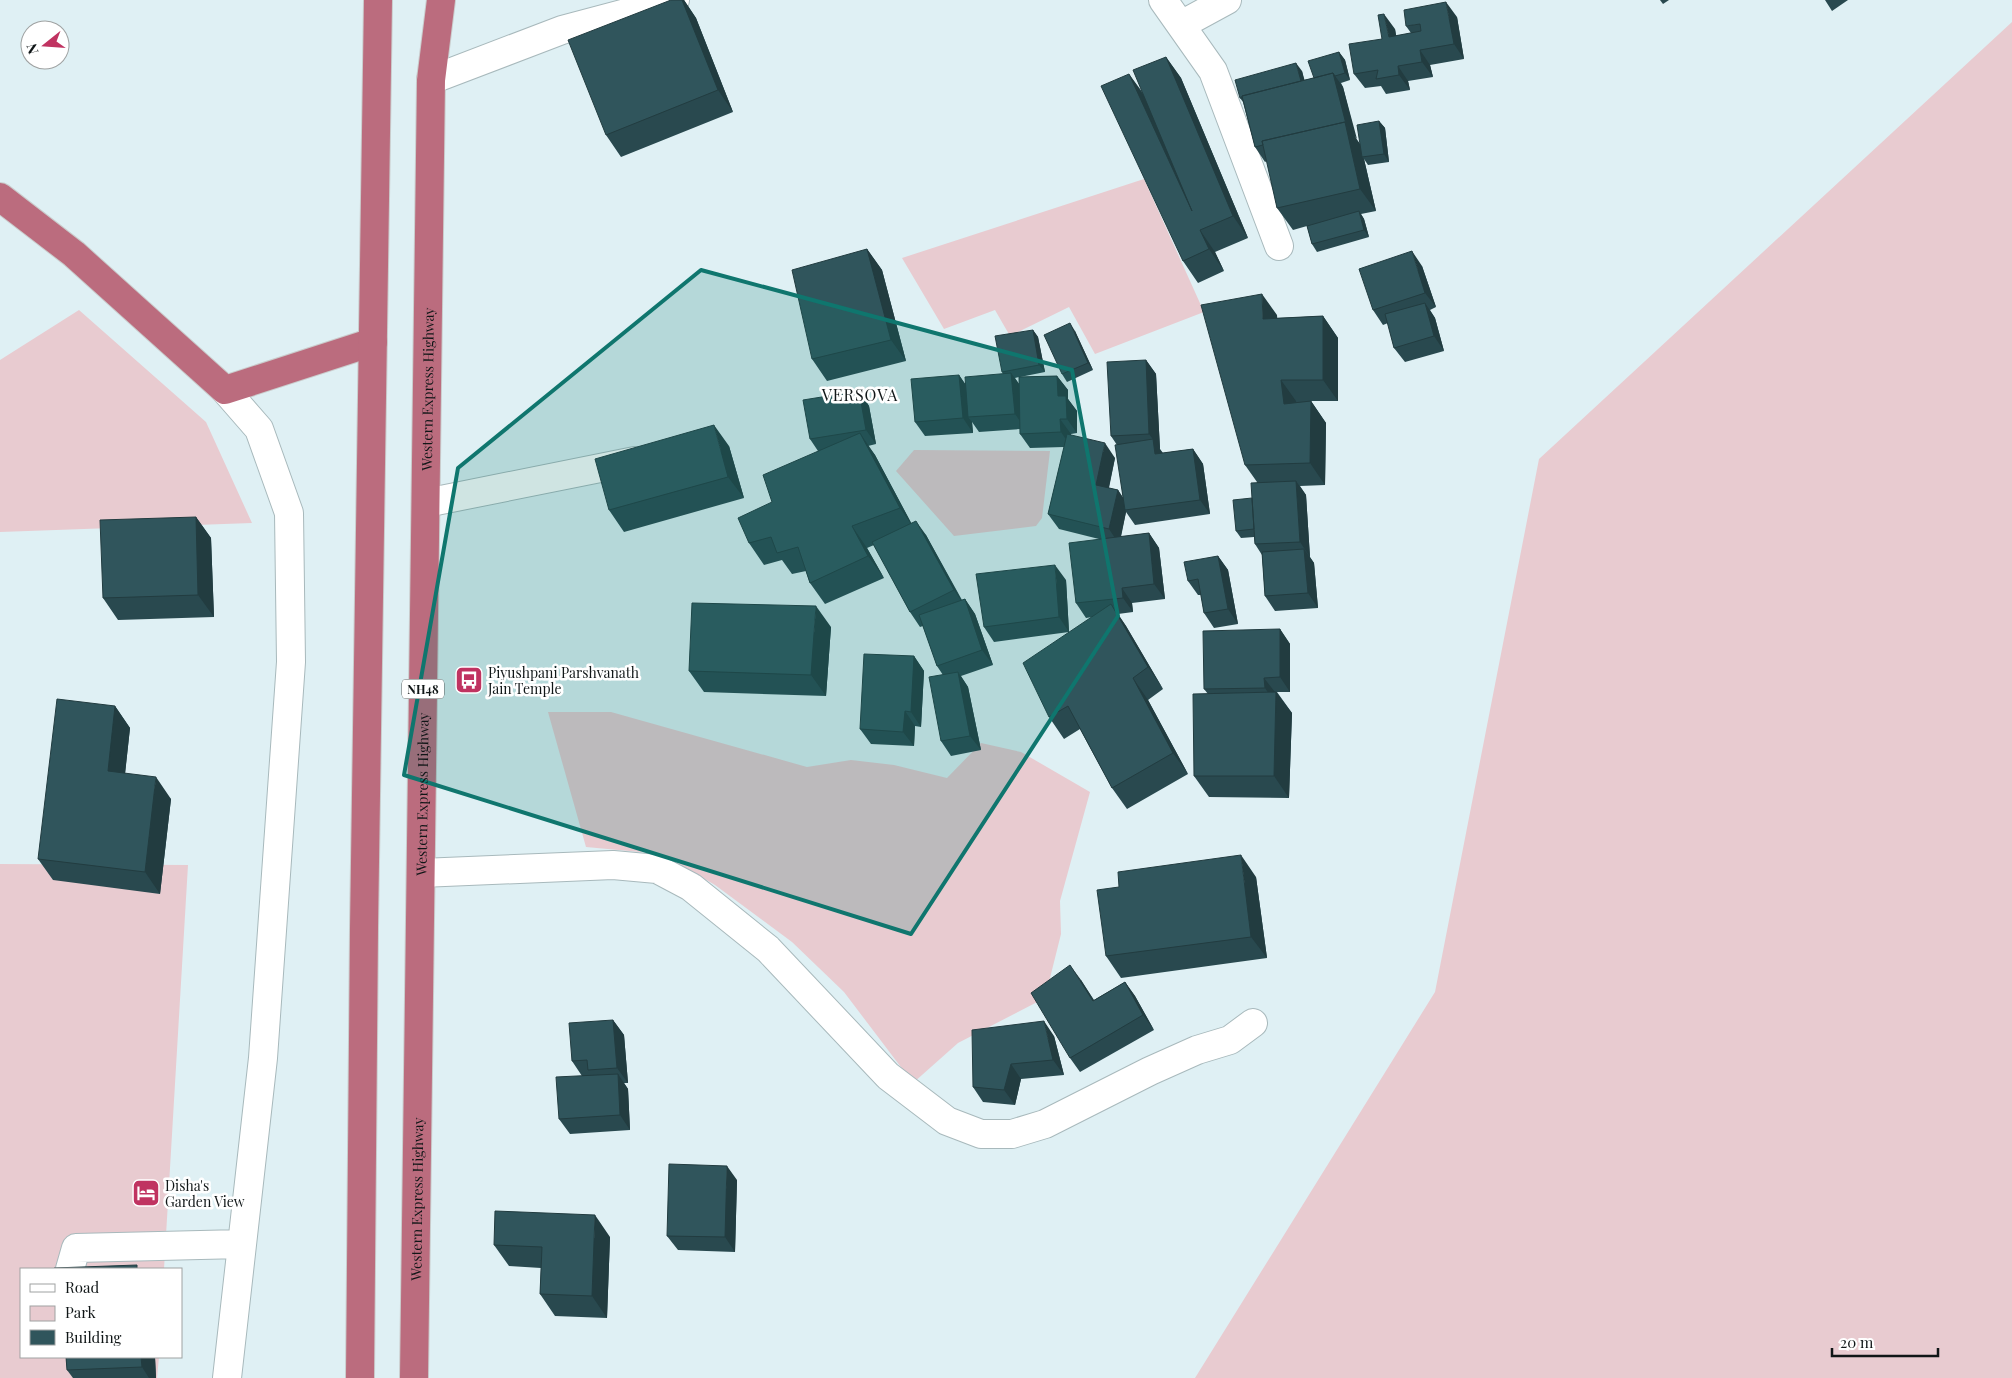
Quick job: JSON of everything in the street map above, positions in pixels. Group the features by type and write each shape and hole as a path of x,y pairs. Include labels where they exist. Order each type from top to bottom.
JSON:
{"highway":[{"path":"360,1378 364,928 378,0"},
{"name":"Western Express Highway","path":"414,1378 431,80 441,0"},
{"path":"0,197 74,254 225,390 374,342"}],"street":[{"path":"431,80 562,30 675,0"},
{"path":"1163,0 1213,71 1279,246"},
{"path":"1181,25 1227,0"},
{"path":"225,390 259,429 289,513 290,672 263,1058 227,1378"},
{"path":"426,503 655,457"},
{"path":"421,872 613,864 657,869 691,886 768,949 888,1076 947,1121 981,1134 1012,1134 1045,1124 1150,1070 1197,1050 1230,1040 1253,1023"},
{"path":"70,1268 76,1248 242,1244"}],"highlighted area":[{"path":"701,270 1072,370 1118,616 911,934 404,775 458,468"}],"green space":[{"path":"2012,22 2012,1378 1195,1378 1435,992 1539,459"},
{"path":"1144,179 1204,312 1095,354 1069,307 1010,336 995,310 944,329 902,258"},
{"path":"79,310 206,422 252,523 0,532 0,360"},
{"path":"914,450 1050,451 1042,518 1036,526 954,536 896,471"},
{"path":"548,712 611,712 807,767 851,760 894,765 947,778 981,743 1021,752 1090,792 1060,901 1061,934 1045,998 958,1043 913,1083 844,992 792,942 715,885 662,854 586,847"},
{"path":"0,864 188,865 164,1268 20,1268 20,1358 159,1358 157,1378 0,1378"}],"building":[{"path":"671,0 682,0 718,90 606,135 568,40"},
{"path":"1446,2 1454,44 1420,50 1422,62 1398,66 1399,75 1376,79 1378,70 1354,74 1349,44 1382,39 1378,15 1384,14 1389,37 1421,31 1420,24 1406,26 1404,10"},
{"path":"1339,52 1345,73 1335,76 1333,73 1314,78 1308,61"},
{"path":"1166,57 1233,216 1200,230 1209,249 1183,261 1101,86 1129,74 1192,211 1133,70"},
{"path":"1296,63 1301,81 1240,98 1235,80"},
{"path":"1333,73 1346,124 1345,122 1262,141 1263,145 1255,147 1242,96"},
{"path":"1379,121 1384,154 1362,157 1357,125"},
{"path":"1345,122 1360,189 1277,208 1262,141"},
{"path":"1359,211 1364,230 1312,244 1307,226"},
{"path":"867,249 891,340 812,359 792,270"},
{"path":"1412,251 1425,293 1373,310 1359,269"},
{"path":"1262,294 1263,319 1323,316 1323,380 1281,380 1284,404 1311,401 1310,463 1245,465 1201,305"},
{"path":"1425,303 1434,336 1394,348 1385,314"},
{"path":"1070,323 1088,363 1062,374 1044,335"},
{"path":"1033,330 1039,365 1002,372 995,336"},
{"path":"1146,360 1149,434 1111,436 1107,362"},
{"path":"1011,373 1015,414 968,417 965,377"},
{"path":"959,375 963,418 915,422 911,379"},
{"path":"1057,376 1058,396 1066,396 1067,419 1060,419 1061,432 1020,434 1019,377"},
{"path":"859,391 866,430 810,439 803,400"},
{"path":"714,425 728,477 609,510 595,459"},
{"path":"860,433 900,508 852,526 868,556 810,583 798,547 777,553 771,537 749,543 738,518 772,502 763,475"},
{"path":"1067,434 1105,443 1096,485 1118,490 1109,529 1048,514"},
{"path":"1153,439 1155,454 1193,449 1200,500 1125,510 1115,445"},
{"path":"1296,481 1300,542 1255,544 1251,483"},
{"path":"1252,498 1254,529 1236,531 1233,500"},
{"path":"196,517 198,595 103,598 100,520"},
{"path":"916,521 954,590 910,612 872,542"},
{"path":"1149,533 1154,584 1122,588 1123,598 1076,603 1069,543"},
{"path":"1304,549 1308,593 1265,596 1262,552"},
{"path":"1218,556 1228,609 1204,613 1198,579 1188,581 1184,562"},
{"path":"1055,565 1059,617 984,627 976,574"},
{"path":"965,599 982,650 937,666 919,615"},
{"path":"692,603 816,606 811,675 689,671"},
{"path":"1111,604 1148,667 1133,678 1173,753 1112,788 1068,706 1049,717 1023,663"},
{"path":"1280,629 1280,677 1264,678 1265,688 1204,689 1203,631"},
{"path":"864,654 914,656 911,712 905,711 903,732 860,729"},
{"path":"958,672 970,736 941,741 929,677"},
{"path":"1276,692 1274,776 1194,776 1193,694"},
{"path":"57,699 115,706 108,771 156,777 145,872 38,859"},
{"path":"1241,855 1251,937 1106,956 1097,890 1119,887 1118,872"},
{"path":"1070,965 1093,1001 1125,982 1143,1015 1070,1058 1031,993"},
{"path":"613,1020 617,1068 588,1070 587,1060 572,1061 569,1023"},
{"path":"1044,1021 1053,1060 1011,1064 1004,1090 973,1087 972,1030"},
{"path":"618,1074 620,1115 559,1119 556,1077"},
{"path":"669,1164 727,1166 725,1237 667,1236"},
{"path":"495,1211 595,1215 592,1296 540,1294 542,1247 494,1245"},
{"path":"137,1265 137,1268 54,1268"},
{"path":"66,1358 141,1358 142,1367 67,1370"}],"place":[{"name":"Piyushpani Parshvanath Jain Temple","path":"469,680"},
{"name":"Disha's Garden View","path":"146,1193"}],"district":[{"name":"VERSOVA","path":"860,394"}]}
